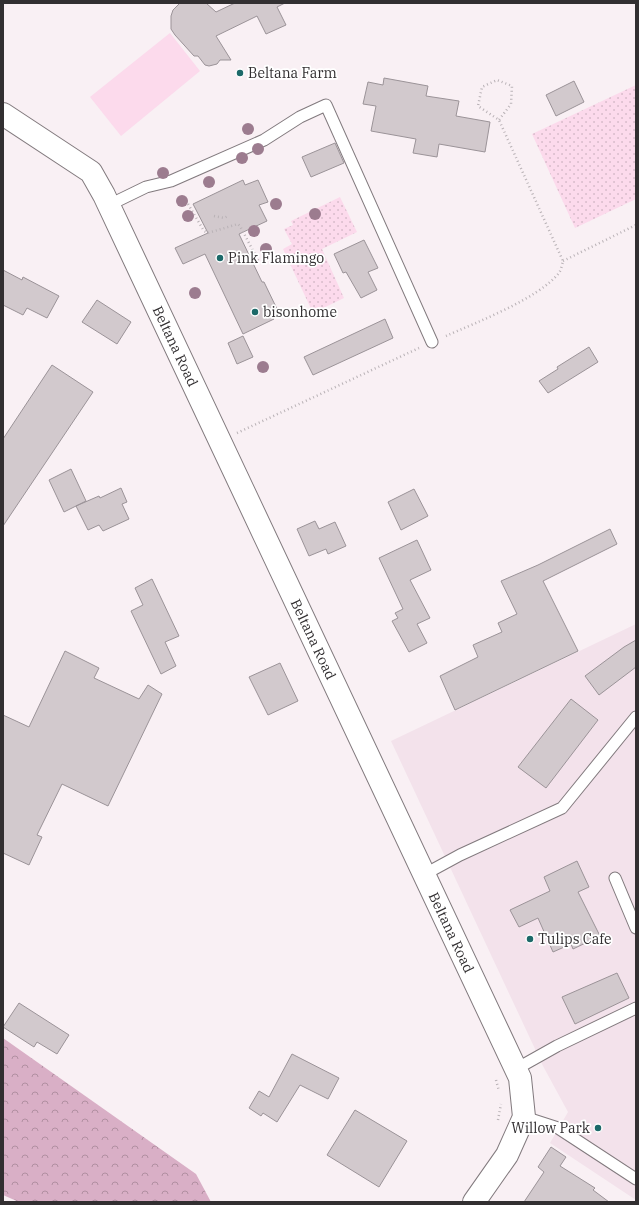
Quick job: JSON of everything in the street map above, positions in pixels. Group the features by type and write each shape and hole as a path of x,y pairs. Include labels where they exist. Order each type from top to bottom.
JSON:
{"street":[{"name":"Beltana Road","path":"3,114 91,172 109,205 520,1078 524,1117 507,1156 474,1202"}],"lane":[{"path":"109,205 146,187 172,181 264,140 300,117 326,105 432,342"},
{"path":"425,874 562,808 636,718"},
{"path":"615,878 636,928"},
{"path":"516,1069 558,1046 636,1008"},
{"path":"524,1117 558,1128 636,1179"}],"path":[{"path":"221,441 499,312 542,289 560,272 563,261 499,120 478,106 482,87 496,80 512,86 511,104 499,120"},
{"path":"188,204 204,231 208,233 238,224 259,262"},
{"path":"214,216 224,218 228,216"},
{"path":"563,261 636,225"},
{"path":"494,1075 500,1094"},
{"path":"498,1124 501,1100"}],"shaded area":[{"path":"170,33 200,71 121,136 90,97"},
{"path":"636,85 636,199 575,228 532,134"},
{"path":"340,197 357,232 322,249 344,298 313,313 283,249 292,244 284,229 293,225 291,221"},
{"path":"636,624 636,1200 550,1143 568,1112 543,1066 391,741"}],"green space":[{"path":"3,1038 196,1174 211,1202 19,1202 3,1195"}],"building":[{"path":"180,3 206,3 216,12 235,3 285,3 277,7 286,25 266,34 257,16 216,36 231,60 220,60 217,64 209,66 205,65 198,56 194,56 171,29 171,16 173,10"},
{"path":"384,78 428,86 426,96 459,101 456,116 490,122 485,152 439,144 437,157 413,153 416,139 371,131 376,106 363,104 368,82 383,85"},
{"path":"574,81 584,102 556,116 546,95"},
{"path":"335,143 344,163 311,177 302,157"},
{"path":"243,180 245,185 258,180 268,202 259,205 267,221 239,234 277,309 273,311 275,314 272,316 274,319 243,334 205,254 183,264 175,248 208,233 193,204"},
{"path":"364,240 378,268 368,272 377,290 361,298 346,272 343,273 334,254"},
{"path":"3,270 22,280 23,277 59,296 47,318 27,308 23,315 3,305"},
{"path":"97,300 131,322 117,344 82,322"},
{"path":"385,319 393,338 313,375 304,357"},
{"path":"243,336 253,357 237,364 228,343"},
{"path":"589,347 598,362 548,393 539,381 558,369 557,367"},
{"path":"52,365 93,392 3,526 3,439"},
{"path":"71,469 86,501 64,512 49,480"},
{"path":"121,488 127,502 122,504 129,519 103,531 99,525 88,530 76,506 99,496 100,498"},
{"path":"414,489 428,516 401,530 388,502"},
{"path":"315,521 319,529 335,522 346,546 328,554 326,549 309,556 297,529"},
{"path":"610,529 617,544 543,581 578,651 455,710 440,676 478,657 473,645 502,632 498,623 517,614 501,581 538,565"},
{"path":"417,540 431,570 410,580 430,618 417,624 427,643 409,652 392,621 398,618 395,613 403,609 379,558"},
{"path":"152,579 179,636 165,642 176,666 161,674 131,611 143,605 135,588"},
{"path":"636,640 636,667 599,695 585,676 624,647"},
{"path":"65,651 99,668 94,678 139,699 148,685 162,694 108,806 62,784 37,835 42,837 29,865 3,853 3,715 29,727"},
{"path":"280,663 298,701 268,715 249,677"},
{"path":"571,699 598,720 546,788 518,767"},
{"path":"577,861 589,887 578,892 600,936 573,949 571,944 553,952 538,918 519,927 510,910 550,891 544,877"},
{"path":"617,973 629,998 575,1024 562,997"},
{"path":"19,1003 69,1035 57,1054 37,1042 34,1047 3,1027"},
{"path":"292,1054 339,1078 328,1099 300,1085 277,1122 263,1113 261,1116 249,1108 259,1091 269,1097"},
{"path":"355,1110 407,1141 379,1187 327,1155"},
{"path":"551,1147 566,1157 560,1166 595,1188 593,1190 609,1202 524,1202 544,1172 538,1167"}],"place":[{"name":"Beltana Farm","path":"240,73"},
{"name":"Pink Flamingo","path":"220,258"},
{"name":"bisonhome","path":"255,312"},
{"name":"Tulips Cafe","path":"530,939"},
{"name":"Willow Park","path":"598,1128"}]}
